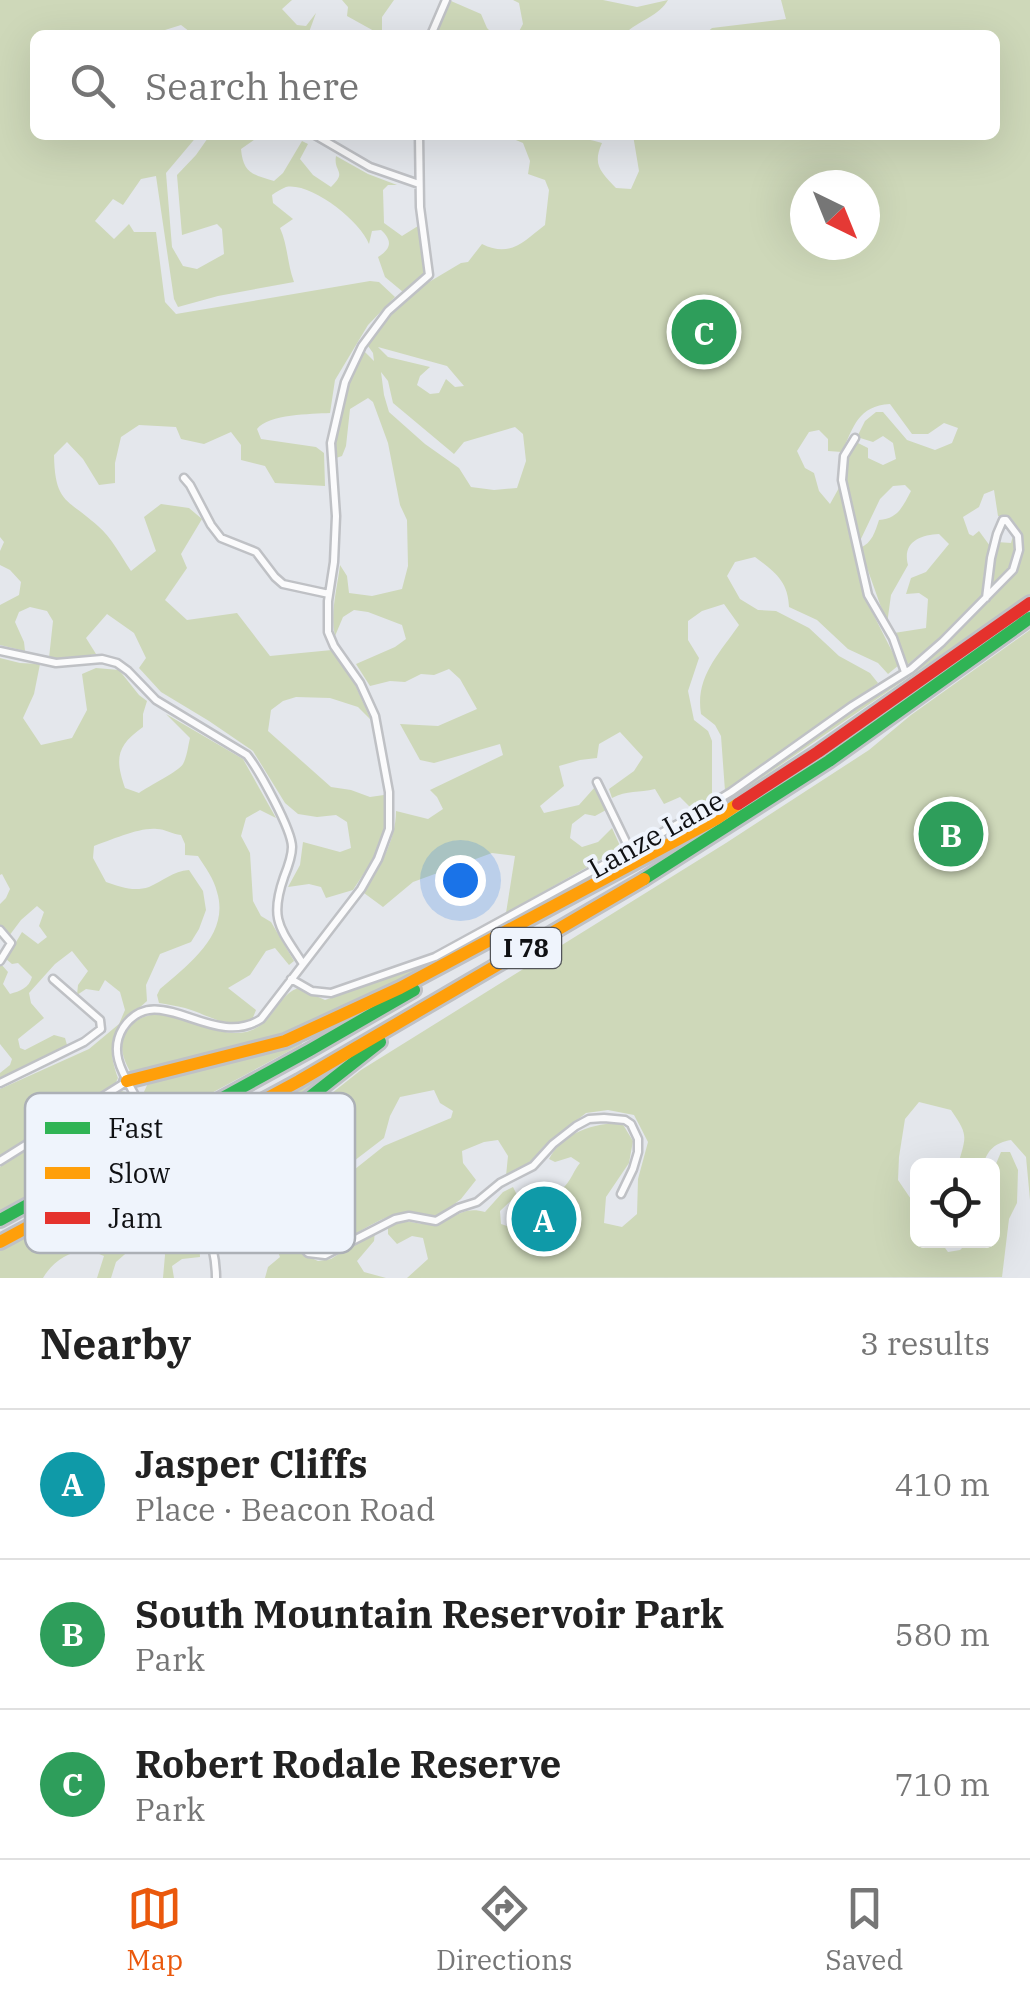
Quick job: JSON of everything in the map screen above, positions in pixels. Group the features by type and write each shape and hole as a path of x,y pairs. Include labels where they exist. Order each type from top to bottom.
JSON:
{"highway":[{"name":"I 78","path":"232,1093 716,819 1030,603"},
{"name":"I 78","path":"277,1093 609,900 829,761 1030,618"},
{"path":"128,1081 258,1050 303,1034 400,988 619,871"},
{"path":"316,1093 386,1038 609,900"},
{"name":"I 78","path":"0,1220 25,1206"},
{"name":"I 78","path":"0,1242 25,1229"}],"street":[{"path":"434,30 446,0"},
{"path":"323,140 370,168 420,184"},
{"path":"134,1093 117,1059 117,1042 122,1030 137,1015 164,1009 221,1028 246,1027 266,1015 367,879 383,850 390,816 378,725 365,691 330,639 327,625 336,516 330,454 336,414 349,372 370,334 398,300 428,275 420,215 419,140"},
{"path":"854,438 844,456 842,482 868,595 893,638 905,672"},
{"path":"184,478 221,538 256,552 283,584 329,594"},
{"name":"Lanze Lane","path":"291,979 317,993 331,994 411,966 452,948 732,792 942,642 986,598 1013,570 1018,560 1018,536 1006,520 997,534 986,598"},
{"path":"0,651 56,663 102,659 117,663 156,700 247,755 291,837 291,857 276,912 303,964"},
{"path":"598,782 630,850"},
{"path":"0,930 11,943 0,961"},
{"path":"0,1083 84,1042 101,1029 100,1020 53,979"},
{"path":"109,1093 128,1081"},
{"path":"355,1240 395,1218 436,1220 477,1202 500,1183 533,1166 552,1144 589,1119 625,1120 633,1126 638,1145 622,1194"},
{"path":"0,1161 25,1145"},
{"path":"214,1253 216,1278"}],"green space":[{"path":"0,0 292,0 282,9 297,25 306,26 316,13 310,30 188,30 181,25 165,30 30,30 30,140 194,140 166,173 172,247 183,266 197,269 224,254 222,229 217,224 182,235 177,175 206,140 254,140 241,149 244,163 250,172 274,181 302,141 308,144 300,159 313,175 331,187 339,174 336,156 397,185 388,185 383,190 384,223 402,236 418,226 426,274 403,292 385,277 378,257 386,251 389,241 381,230 372,231 369,244 356,225 334,205 308,191 286,187 272,195 273,203 293,219 280,228 294,282 178,307 156,176 141,179 123,205 113,199 95,221 114,239 129,224 134,232 156,232 165,302 176,314 370,281 379,282 395,297 368,325 335,380 330,413 280,418 257,429 261,439 316,447 324,453 325,486 275,483 265,466 241,460 241,445 231,432 204,444 181,439 176,427 139,425 121,437 115,483 99,485 67,442 54,455 60,492 103,530 131,571 156,551 144,517 161,504 189,508 202,519 181,554 187,568 165,600 187,620 237,613 270,656 332,650 353,680 371,720 358,707 330,698 296,697 271,710 268,731 331,787 370,797 384,795 383,834 353,890 326,898 321,887 288,887 300,865 303,842 340,852 351,848 347,822 336,815 298,814 285,803 253,751 161,692 139,668 146,658 134,633 107,614 86,638 96,654 64,660 49,658 53,621 47,611 30,607 19,612 15,622 25,651 0,645 0,605 19,595 21,582 0,565 4,542 0,537"},
{"path":"342,0 394,0 382,17 382,30 372,30 347,16 348,7"},
{"path":"513,0 603,0 637,7 668,0 630,30 520,30 523,24 519,3"},
{"path":"781,0 1030,0 1030,594 679,831 426,971 287,1037 131,1073 124,1057 123,1040 128,1029 140,1019 169,1016 215,1030 246,1032 263,1023 298,988 325,1000 446,956 738,790 872,693 906,674 904,669 971,610 907,665 894,633 926,628 928,599 919,593 906,594 911,578 926,572 949,544 939,534 919,538 910,545 908,565 891,595 887,624 860,548 870,540 879,520 895,514 911,491 905,485 893,486 880,499 859,543 844,474 846,459 856,442 868,448 868,458 883,465 896,459 893,443 883,436 873,442 857,437 865,421 876,412 883,412 907,440 935,450 952,443 958,428 944,423 928,434 912,434 890,404 864,413 842,452 828,451 828,439 819,430 809,432 797,451 830,504 840,486 864,596 899,665 888,674 878,663 848,649 817,620 789,607 779,578 755,557 735,562 727,576 740,599 758,610 776,611 809,628 839,656 870,673 878,683 725,791 721,736 701,714 700,701 710,666 739,625 724,604 702,611 688,621 688,640 699,658 688,691 694,720 708,731 712,741 712,798 692,809 680,797 664,804 655,789 612,798 609,789 634,771 643,757 620,732 599,744 597,758 559,766 564,786 540,806 544,813 579,805 595,787 606,810 595,816 585,814 572,824 570,838 582,847 598,842 612,828 621,848 506,913 515,856 492,853 413,882 383,907 364,893 390,843 396,811 428,819 443,809 430,790 503,755 500,744 434,763 420,760 400,724 438,726 477,709 460,679 449,669 434,675 421,674 405,682 370,686 356,664 406,639 402,625 354,610 343,617 335,636 340,565 347,576 349,593 372,596 402,589 408,566 407,520 400,505 388,443 373,402 368,398 350,409 346,446 342,456 333,459 335,431 357,362 363,350 374,361 368,346 388,318 419,288 468,262 482,244 508,249 545,225 549,190 545,180 528,174 530,161 523,143 516,140 602,143 598,163 602,173 616,188 631,189 639,171 634,140 1000,140 1000,30 710,30 786,19","holes":["378,347 447,366 464,386 455,387 446,379 439,393 430,394 417,385 430,367 388,357","381,372 388,381 393,403 454,454 464,442 515,427 523,434 526,461 517,488 471,487 459,468 389,412","994,490 998,516 1011,518 1016,525 1011,543 997,542 987,584 983,579 990,546 979,531 973,536 969,534 963,517 979,507 984,494"]},
{"path":"451,1 481,14 489,30 437,30"},
{"path":"1030,630 1030,1200 1026,1157 1011,1140 993,1148 986,1158 960,1158 964,1136 951,1110 919,1102 905,1119 898,1180 910,1198 910,1248 945,1248 948,1252 1000,1248 998,1158 1001,1152 1010,1152 1018,1170 1017,1203 1009,1219 1002,1277 407,1278 428,1259 423,1238 412,1236 397,1244 388,1234 388,1226 395,1223 436,1223 468,1211 485,1212 513,1187 517,1195 500,1211 501,1224 510,1227 518,1222 543,1237 554,1232 550,1217 531,1203 562,1189 580,1163 571,1157 555,1162 549,1159 571,1136 601,1125 622,1123 633,1141 629,1163 606,1197 604,1223 622,1227 637,1214 638,1179 648,1142 634,1115 608,1110 586,1113 531,1161 506,1176 508,1156 498,1140 462,1151 463,1163 476,1180 461,1199 437,1217 392,1215 355,1234 355,1169 384,1146 451,1118 453,1111 440,1103 434,1090 400,1097 384,1138 355,1160 355,1093 332,1093 361,1070 869,750"},
{"path":"0,658 40,664 34,694 23,718 41,745 72,738 87,710 82,674 96,668 119,670 147,701 143,727 127,740 120,754 125,788 139,793 183,764 190,738 166,714 243,759 276,818 260,810 246,818 241,836 250,853 253,901 261,916 271,922 294,961 289,965 275,948 266,951 250,975 228,988 256,1010 252,1020 225,1022 159,1003 160,989 212,935 219,907 214,882 198,856 185,855 181,835 150,829 94,846 93,858 106,882 122,887 143,888 189,870 203,891 206,910 191,942 160,954 146,985 147,1001 116,1034 112,1052 118,1078 115,1084 101,1093 25,1093 25,1140 0,1156 0,1089 89,1049 119,1024 125,1010 120,992 105,980 99,991 86,989 77,995 78,985 88,971 72,951 29,993 31,1003 44,1018 18,1039 20,1048 25,1050 54,1035 65,1038 67,1045 0,1079 0,1073 12,1059 0,1044 0,965 8,972 3,984 10,994 24,988 32,977 18,963 6,959 22,932 38,944 47,937 39,926 44,912 37,906 9,936 0,926 0,904 10,889 0,875"},
{"path":"302,1039 302,1044 212,1093 143,1093 149,1081"},
{"path":"370,1045 309,1093 284,1093"},
{"path":"25,1151 25,1200 0,1214 0,1167"},
{"path":"375,1231 374,1241 357,1261 364,1272 386,1278 265,1278 268,1267 280,1257 278,1253 300,1253 318,1261 340,1253 355,1253 355,1244"},
{"path":"25,1237 25,1253 74,1253 62,1258 43,1278 0,1278 0,1251"},
{"path":"95,1253 126,1253 116,1262 111,1278 97,1278 104,1256"},
{"path":"200,1253 200,1257 182,1259 172,1266 174,1278 163,1278 165,1255"}],"traffic: fast":[{"path":"644,879 829,761 1030,618"},
{"path":"232,1093 414,990"},
{"path":"315,1093 380,1042"},
{"path":"0,1220 25,1206"}],"traffic: slow":[{"path":"127,1081 285,1041 400,988 738,804"},
{"path":"277,1093 644,879"},
{"path":"0,1242 25,1229"}],"traffic: jam":[{"path":"738,804 1030,603"}],"place":[{"name":"Robert Rodale Reserve","path":"704,332"},
{"name":"South Mountain Reservoir Park","path":"951,834"},
{"name":"Jasper Cliffs","path":"544,1219"}]}
